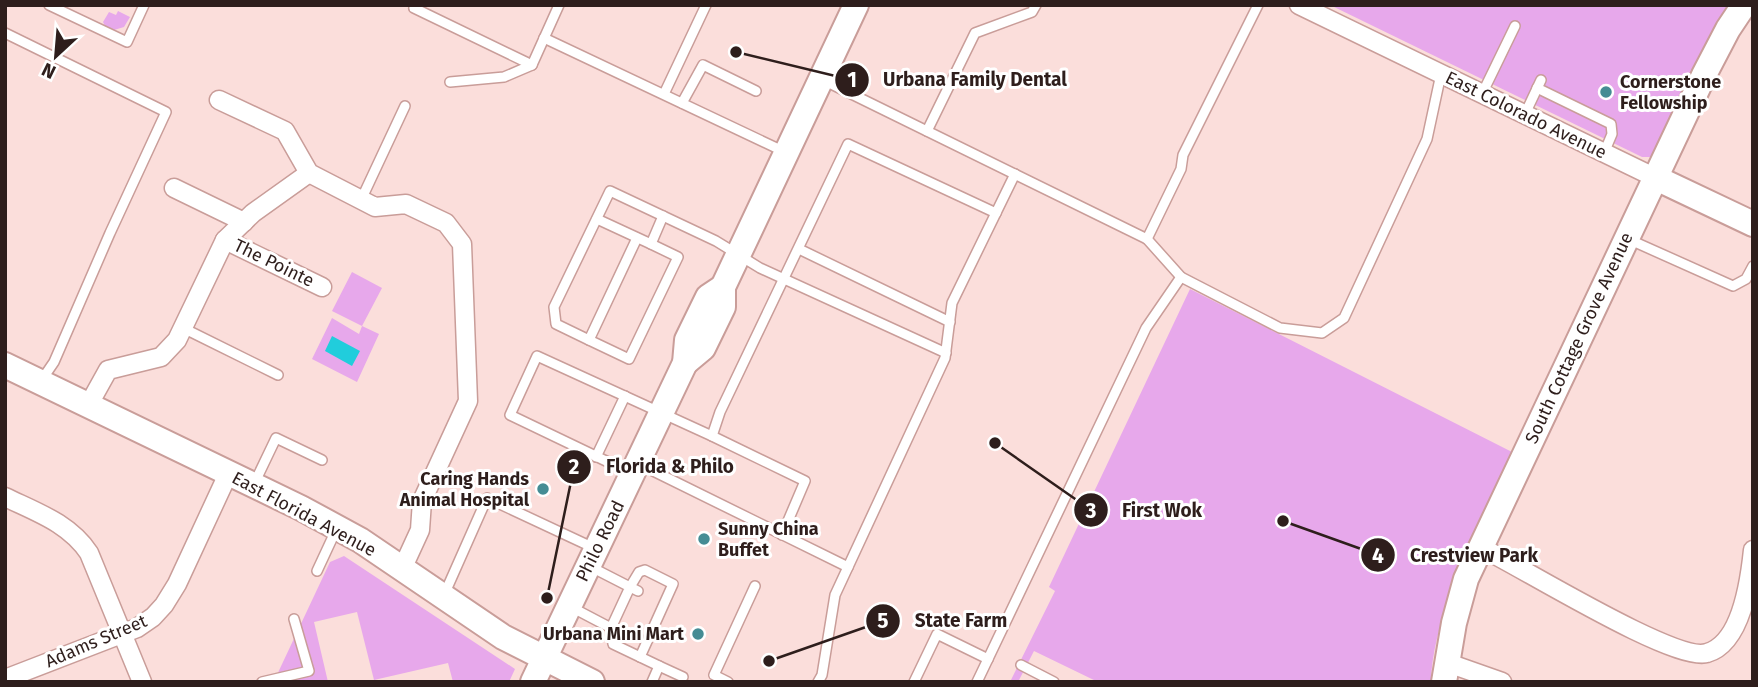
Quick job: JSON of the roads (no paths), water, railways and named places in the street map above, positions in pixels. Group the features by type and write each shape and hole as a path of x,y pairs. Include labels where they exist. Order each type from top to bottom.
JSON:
{"street":[{"name":"Philo Road","path":"533,682 685,363 703,348 723,307 723,287 856,5"},
{"name":"East Colorado Avenue","path":"1299,5 1753,224"},
{"name":"South Cottage Grove Avenue","path":"1446,672 1466,579 1480,547 1704,75 1744,5"},
{"path":"219,100 285,131 309,173 375,207 406,204 446,223 462,244 468,401 422,501 420,530 403,567"},
{"path":"88,406 108,370 161,357 177,340 225,240 253,212 309,173"},
{"path":"174,188 244,222"},
{"name":"The Pointe","path":"225,240 322,287"},
{"name":"East Florida Avenue","path":"5,365 337,528 403,567 503,636 592,682"},
{"name":"Adams Street","path":"5,679 122,633 153,617 177,584 228,474"},
{"path":"5,497 62,525 81,540 89,553 142,682"},
{"path":"1480,547 1647,637 1696,655 1717,649 1733,627 1749,586 1753,550"},
{"path":"1446,672 1502,682"}],"lane":[{"path":"49,5 127,42 144,5"},
{"path":"415,5 414,8 532,65"},
{"path":"450,82 504,77 532,65 559,5"},
{"path":"664,94 706,5"},
{"path":"927,131 975,33 1032,12 1036,5"},
{"path":"1147,239 1181,169 1183,155 1258,5"},
{"path":"1482,94 1515,26"},
{"path":"5,33 166,112 54,362 40,382"},
{"path":"544,38 787,152"},
{"path":"682,103 703,65 756,91"},
{"path":"821,79 1147,239 1181,277 1280,328 1322,333 1344,318 1427,139 1441,74"},
{"path":"1525,114 1539,84 1611,124 1612,134 1604,153"},
{"path":"361,200 405,106"},
{"path":"712,436 720,412 848,144 996,213"},
{"path":"818,682 835,595 946,353 953,303 1015,174"},
{"path":"597,219 678,257 629,359 556,324 554,307 610,191 716,241 785,279 946,353"},
{"path":"651,244 663,216"},
{"path":"589,340 637,238"},
{"path":"1626,238 1733,286 1746,279 1753,266"},
{"path":"799,249 950,322"},
{"path":"977,682 1146,328 1181,277"},
{"path":"183,328 278,375"},
{"path":"782,535 805,481 537,356 510,415 596,457 635,469 782,535 848,568"},
{"path":"596,457 625,396"},
{"path":"253,486 276,438 322,460"},
{"path":"443,596 487,498 592,557 634,589"},
{"path":"317,571 337,528"},
{"path":"640,657 645,635 661,601 673,584 645,570 639,572 634,589 616,624 613,644 640,657 659,666 683,677"},
{"path":"727,682 714,676 755,586"},
{"path":"569,606 616,624"},
{"path":"262,682 310,671 294,619"},
{"path":"914,682 937,635 988,659"},
{"path":"1021,665 1054,682"},
{"path":"652,682 659,666"}],"water":[{"path":"332,336 360,351 352,366 325,351"}],"place":[{"name":"Urbana Family Dental","path":"736,52"},
{"name":"Cornerstone Fellowship","path":"1606,92"},
{"name":"First Wok","path":"995,443"},
{"name":"Caring Hands Animal Hospital","path":"543,489"},
{"name":"Crestview Park","path":"1283,521"},
{"name":"Sunny China Buffet","path":"704,539"},
{"name":"Florida & Philo","path":"547,598"},
{"name":"Urbana Mini Mart","path":"698,634"},
{"name":"State Farm","path":"769,661"}]}
